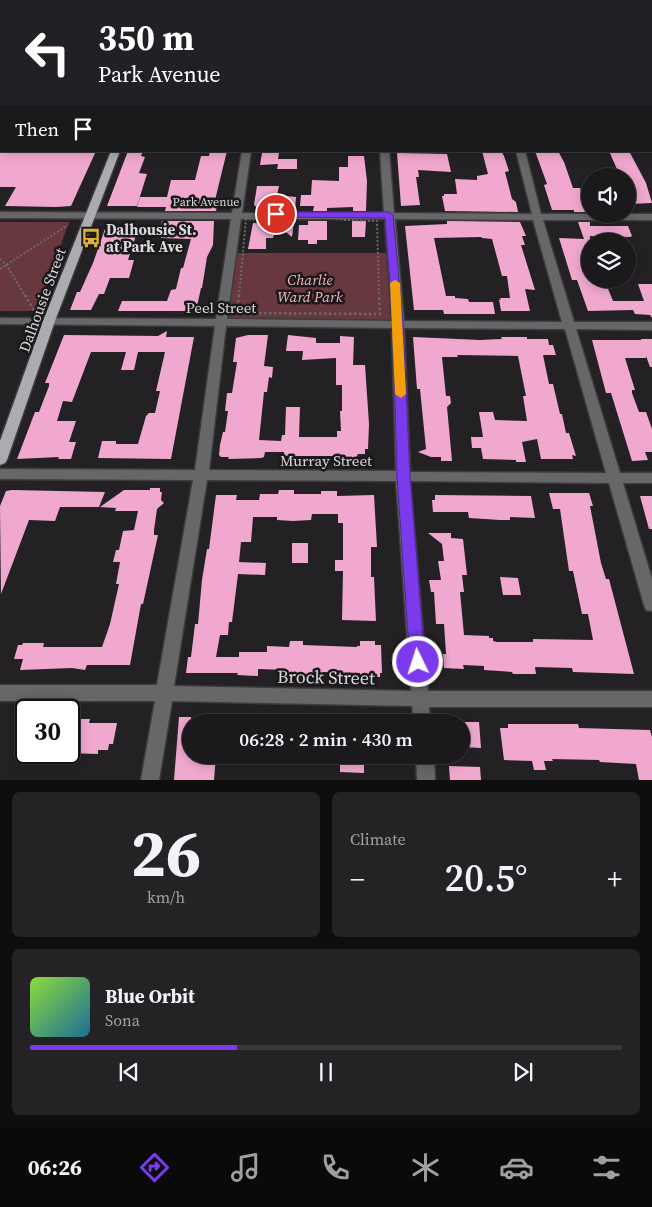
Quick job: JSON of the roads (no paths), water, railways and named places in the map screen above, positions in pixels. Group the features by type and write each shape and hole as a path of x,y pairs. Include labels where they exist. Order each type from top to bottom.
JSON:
{"main road":[{"name":"Dalhousie Street","path":"0,460 49,321 116,152"}],"street":[{"path":"150,780 201,476 230,253 247,152"},
{"path":"384,152 398,323 403,476 421,714"},
{"path":"520,152 537,216 652,605"},
{"name":"Park Avenue","path":"0,214 652,216"},
{"name":"Peel Street","path":"0,321 652,326"},
{"name":"Murray Street","path":"0,474 652,478"},
{"name":"Brock Street","path":"0,693 164,693 420,699 652,700"},
{"path":"425,764 426,780"}],"place":[{"name":"Dalhousie St. at Park Ave","path":"91,238"}],"park label":[{"name":"Charlie Ward Park","path":"310,288"}]}
